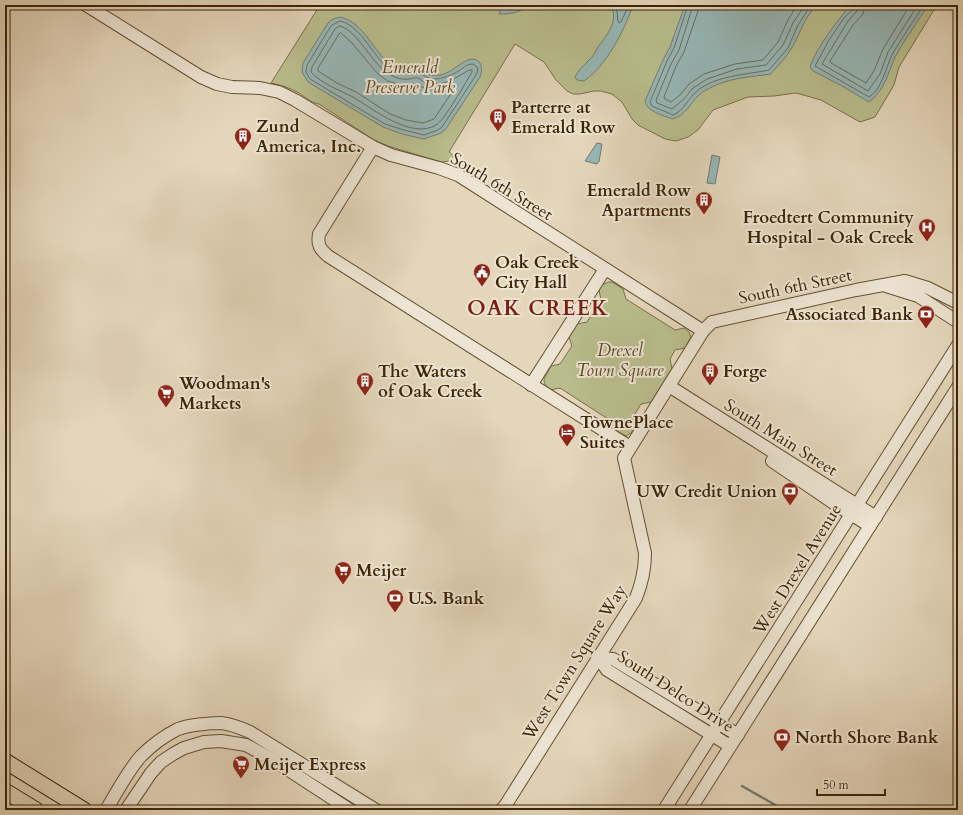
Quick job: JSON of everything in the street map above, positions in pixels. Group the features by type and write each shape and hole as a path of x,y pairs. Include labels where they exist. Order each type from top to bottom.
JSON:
{"main road":[{"path":"5,762 84,810"},
{"path":"5,791 36,810"}],"street":[{"name":"South 6th Street","path":"86,5 202,77 216,84 232,87 260,88 279,92 373,147 392,155 440,168 458,176 703,331 712,322 905,281 928,288 958,303"},
{"path":"373,147 319,234 318,243 320,250 630,447"},
{"path":"532,385 605,269"},
{"name":"South 6th Street","path":"883,285 918,296 958,322"},
{"name":"West Town Square Way","path":"501,810 505,806 636,598 642,583 646,553 624,458 703,331"},
{"name":"West Drexel Avenue","path":"664,810 958,345"},
{"path":"690,810 958,387"},
{"name":"South Main Street","path":"667,390 771,460 873,522"},
{"name":"South Delco Drive","path":"598,658 613,659 738,735"},
{"name":"South Delco Drive","path":"598,658 607,670 730,746"},
{"path":"106,810 129,773 142,756 160,740 179,729 222,723 236,726 250,732 376,810"},
{"path":"126,810 161,762 184,748 204,742 221,741 246,745 270,758 350,810"}],"green space":[{"name":"Emerald Preserve Park","path":"320,5 937,5 899,67 894,85 875,117 860,122 821,100 796,93 748,97 713,110 698,130 688,137 676,141 665,139 638,125 632,119 622,102 612,94 594,91 573,94 567,91 556,80 544,62 515,44 449,152 454,156 449,161 441,162 388,146 374,140 319,104 311,101 299,93 271,83"},
{"name":"Drexel Town Square","path":"612,282 623,289 626,299 675,330 684,328 689,332 691,337 685,348 675,350 670,359 672,369 651,402 641,404 633,417 635,427 632,432 626,436 611,428 608,419 560,388 550,390 547,388 544,381 551,366 560,364 572,346 569,337 577,324 587,322 601,300 599,290 602,285"}],"water":[{"path":"502,5 529,5 522,10 507,14 499,14"},
{"path":"610,5 633,5 620,36 607,57 584,81 577,80 575,77 579,70 593,56 611,27 614,16"},
{"path":"685,5 817,5 805,21 789,52 771,74 739,78 717,85 701,93 681,115 672,119 649,108 645,101 670,47"},
{"path":"851,5 925,5 925,10 895,57 882,87 869,102 813,71 810,67 822,43"},
{"path":"340,17 349,20 356,25 387,62 398,69 417,69 430,75 442,75 468,60 476,60 480,63 482,70 480,77 445,130 424,139 402,134 383,127 308,82 302,72 303,63 328,23 333,19"},
{"path":"597,143 602,144 599,162 597,164 585,161"},
{"path":"712,155 720,157 715,184 707,183"}],"waterway":[{"path":"742,786 784,810"}],"place":[{"name":"Parterre at Emerald Row","path":"498,132"},
{"name":"Zund America, Inc.","path":"243,151"},
{"name":"Emerald Row Apartments","path":"704,215"},
{"name":"Froedtert Community Hospital - Oak Creek","path":"927,242"},
{"name":"Oak Creek City Hall","path":"482,287"},
{"name":"Associated Bank","path":"926,329"},
{"name":"Forge","path":"710,386"},
{"name":"The Waters of Oak Creek","path":"365,396"},
{"name":"Woodman's Markets","path":"166,408"},
{"name":"TownePlace Suites","path":"567,447"},
{"name":"UW Credit Union","path":"790,506"},
{"name":"Meijer","path":"343,585"},
{"name":"U.S. Bank","path":"395,613"},
{"name":"North Shore Bank","path":"782,752"},
{"name":"Meijer Express","path":"241,779"}],"district":[{"name":"OAK CREEK","path":"538,308"}]}
